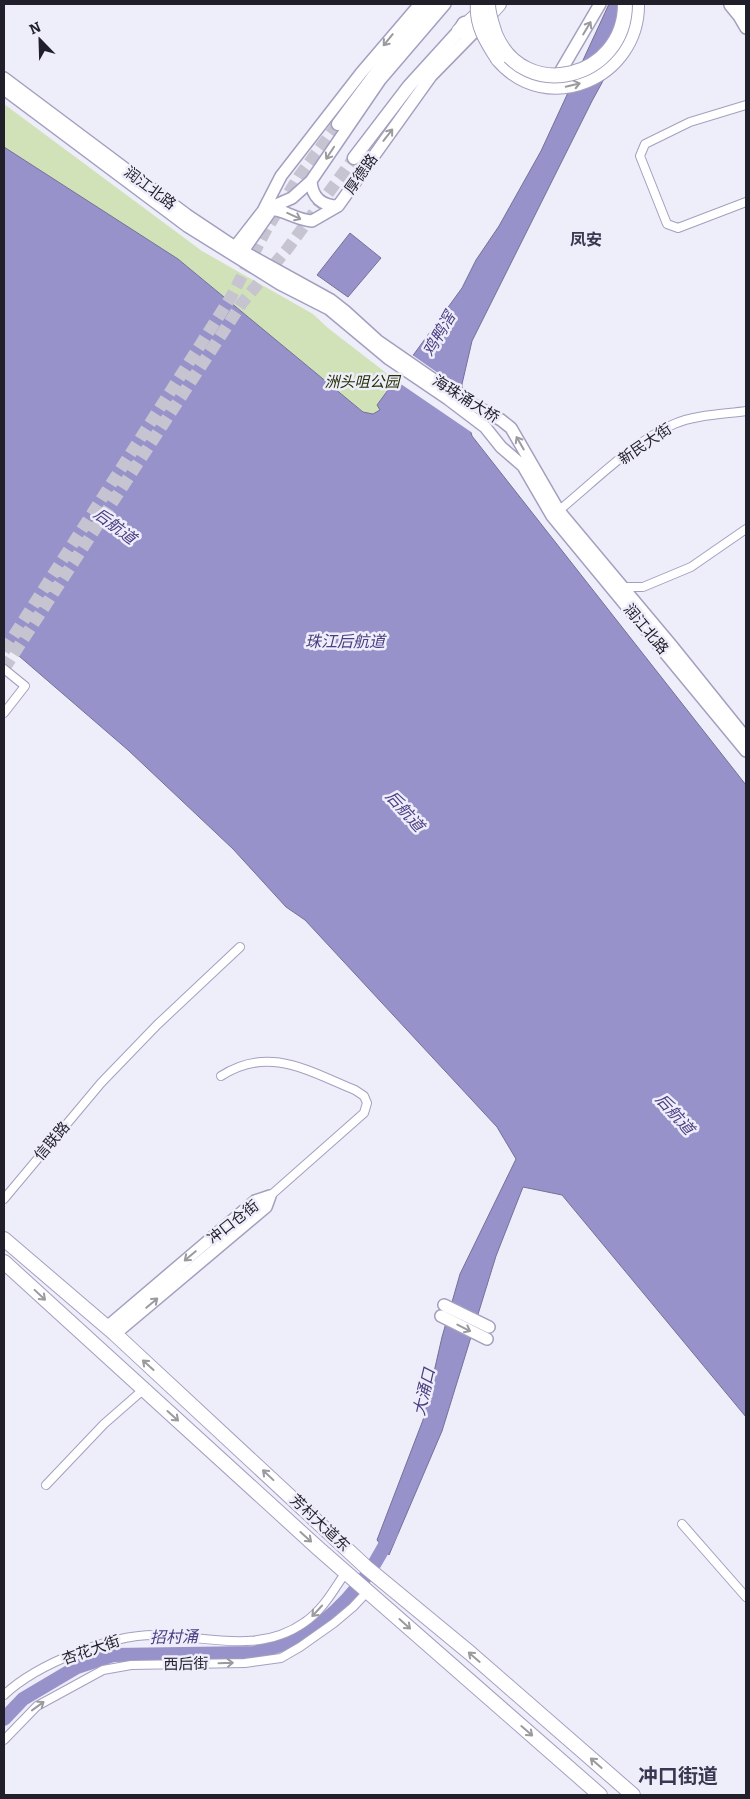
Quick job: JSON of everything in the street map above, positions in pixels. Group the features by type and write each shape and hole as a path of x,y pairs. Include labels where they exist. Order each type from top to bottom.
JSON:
{"highway":[{"path":"478,4 479,20 486,40 505,67 528,82 556,87 574,85 592,78 615,62 628,46 636,21 637,4"},
{"path":"459,31 489,4"},
{"path":"489,4 491,24 508,54 527,68 536,72 554,75 582,70 606,55 618,39 621,31 625,4"},
{"path":"476,30 499,4"},
{"path":"732,4 746,10"},
{"name":"芳村大道东","path":"6,1240 111,1331 371,1571 470,1653 633,1795"},
{"name":"芳村大道东","path":"4,1262 358,1583 600,1795"}],"main road":[{"path":"237,251 263,211 281,176 361,73 420,4"},
{"path":"338,124 384,62 434,4"},
{"path":"263,211 292,198 311,181 380,80 445,4"},
{"path":"354,158 409,86 459,31 478,4"},
{"path":"476,30 493,42 512,62 526,72 537,78 555,81 600,4"},
{"path":"732,4 746,16"},
{"path":"732,4 746,28"},
{"name":"厚德路","path":"311,181 312,191 319,201 328,206 338,206 431,76 476,30"},
{"name":"润江北路","path":"4,78 237,251"},
{"name":"润江北路","path":"4,89 187,226 237,251 302,289"},
{"path":"237,251 272,209 312,221 338,206"},
{"name":"海珠涌大桥","path":"302,289 338,306 378,341 459,398 501,420 511,428 552,509"},
{"name":"海珠涌大桥","path":"302,289 381,353 479,422 523,466 552,509"},
{"name":"润江北路","path":"552,509 623,587 746,738"},
{"name":"润江北路","path":"552,509 746,751"},
{"name":"冲口仓街","path":"111,1331 266,1207 270,1196"},
{"path":"487,1339 442,1311 490,1327"}],"street":[{"path":"746,105 683,126 645,144 640,156 667,224 678,228 746,202"},
{"name":"新民大街","path":"552,509 638,445 675,423 746,411"},
{"path":"623,587 643,587 691,567 746,529"},
{"path":"4,669 25,686 4,713"},
{"name":"信联路","path":"4,1200 101,1083 157,1025 240,947"},
{"path":"221,1076 236,1067 262,1060 290,1064 355,1090 364,1096 368,1104 364,1113 270,1196"},
{"path":"46,1485 104,1424 144,1389"},
{"path":"682,1524 746,1597"},
{"name":"杏花大街","path":"4,1695 22,1680 42,1668 94,1647 136,1636 158,1635 218,1642 241,1642 279,1635 296,1628 312,1617 324,1604 358,1583"},
{"name":"西后街","path":"4,1740 37,1706 103,1670 131,1665 245,1662 281,1658 334,1623 353,1607 358,1583"}],"green space":[{"name":"洲头咀公园","path":"4,104 202,251 313,314 328,328 394,379 377,405 381,410 373,414 363,412 178,259 4,147"}],"water":[{"name":"珠江后航道","path":"609,4 645,4 592,101 472,341 462,384 463,403 472,436 746,785 746,1417 562,1195 523,1187 496,1256 442,1431 389,1555 377,1540 423,1420 442,1337 460,1274 516,1159 497,1127 305,920 286,907 233,849 128,750 4,643 4,147 178,259 363,412 373,414 380,410 377,405 462,288 476,260 499,226 541,151"},
{"path":"350,233 381,258 348,297 317,275"}],"pier":[{"path":"411,354 465,392 474,434 392,378"}],"waterway":[{"name":"招村涌","path":"4,1719 23,1699 77,1667 113,1655 254,1653 298,1638 324,1621 347,1599 367,1575 391,1533"}],"tunnel":[{"path":"4,651 231,297 266,230 300,175 338,124"},
{"path":"4,669 242,303 288,248 354,158"}],"district":[{"name":"凤安","path":"586,239"},
{"name":"冲口街道","path":"678,1776"}],"water label":[{"name":"鸡鸭滘","path":"439,334"},
{"name":"后航道","path":"115,526"},
{"name":"后航道","path":"405,811"},
{"name":"后航道","path":"675,1114"},
{"name":"大涌口","path":"424,1392"}]}
